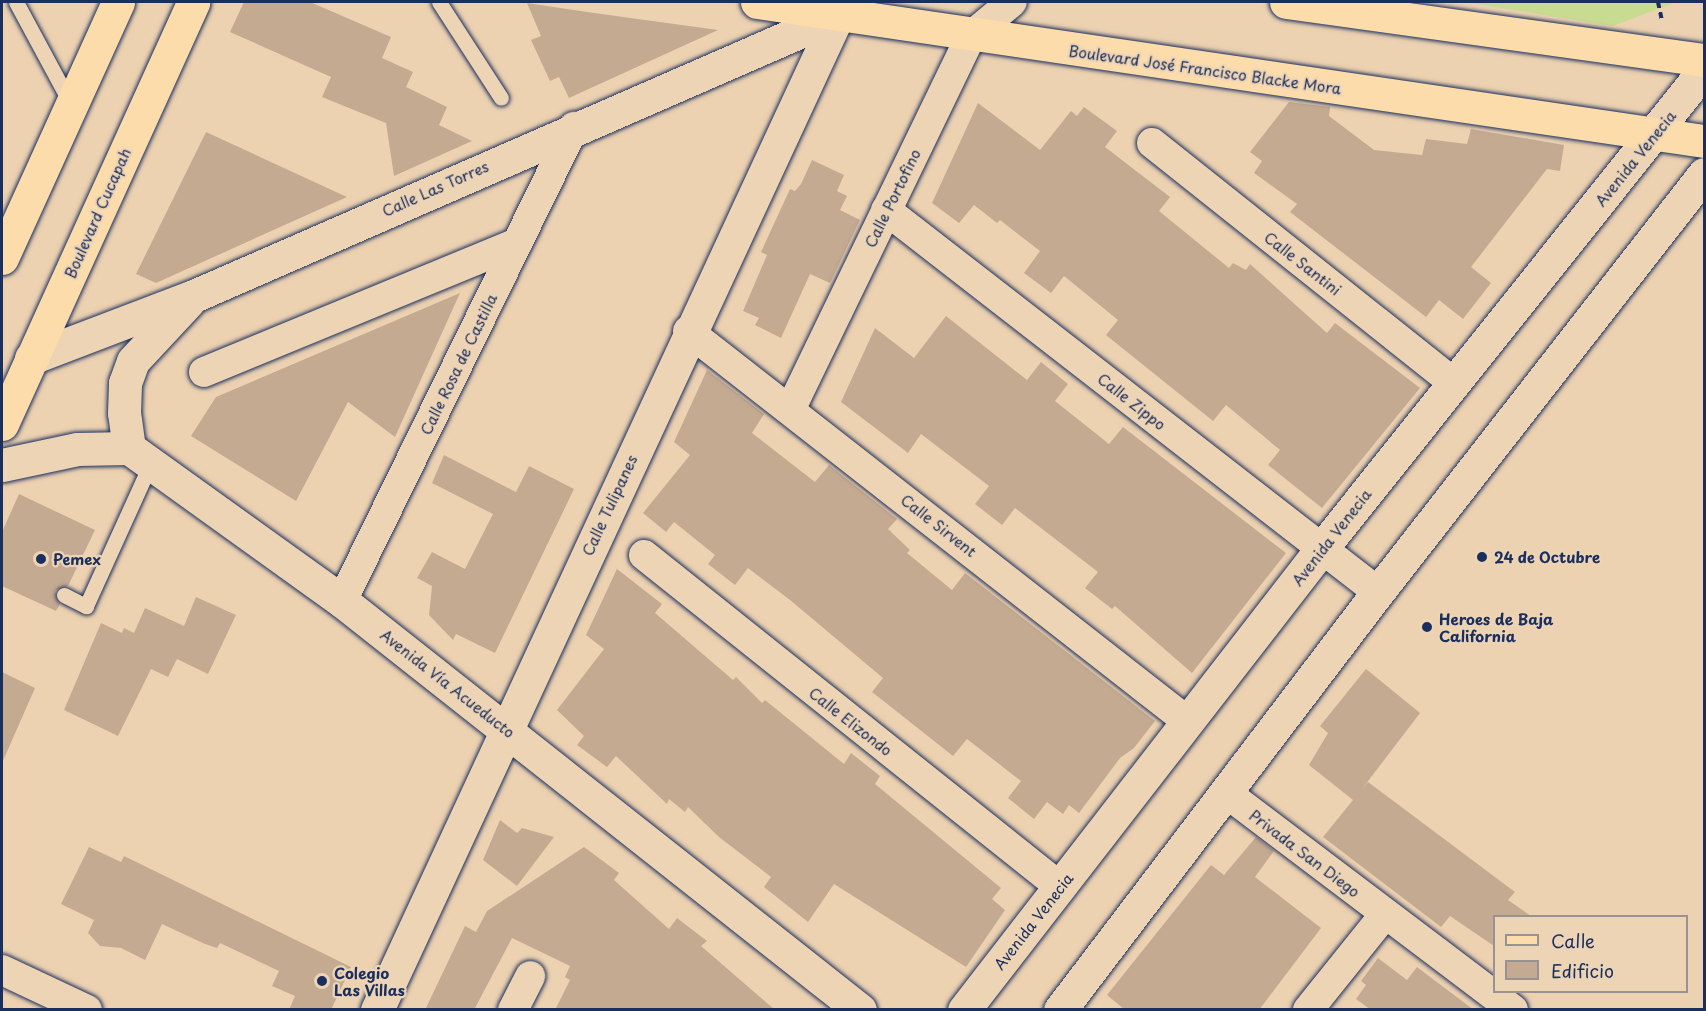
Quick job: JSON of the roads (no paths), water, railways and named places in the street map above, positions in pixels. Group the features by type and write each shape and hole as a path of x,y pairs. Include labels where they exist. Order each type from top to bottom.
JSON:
{"main road":[{"path":"2,258 118,2"},
{"name":"Boulevard Cucapah","path":"2,424 193,2"},
{"name":"Boulevard José Francisco Blacke Mora","path":"757,2 841,8 971,36 1704,141"},
{"path":"1286,2 1704,60"}],"street":[{"name":"Calle Portofino","path":"791,408 971,36 1011,2"},
{"name":"Calle Las Torres","path":"31,358 196,295 841,8"},
{"name":"Calle Tulipanes","path":"376,1010 688,331 841,8"},
{"name":"Avenida Venecia","path":"964,1010 1322,548 1704,70"},
{"name":"Calle Rosa de Castilla","path":"342,601 574,127"},
{"name":"Calle Santini","path":"1152,143 1454,382"},
{"path":"1060,1010 1378,592 1704,174"},
{"name":"Calle Zippo","path":"886,210 1378,592"},
{"path":"204,372 517,243"},
{"path":"2,465 77,449 140,455 124,413 125,383 133,361 196,295"},
{"name":"Calle Sirvent","path":"688,331 791,408 1187,721"},
{"name":"Avenida Vía Acueducto","path":"140,455 342,601 860,1010"},
{"name":"Calle Elizondo","path":"644,555 1059,886"},
{"name":"Privada San Diego","path":"1225,792 1513,1010"},
{"path":"1308,1010 1385,914"},
{"path":"2,970 87,1010"},
{"path":"513,1010 530,976"}],"lane":[{"path":"16,2 71,104"},
{"path":"439,2 501,98"},
{"path":"64,595 86,606 140,455"}],"place":[{"name":"24 de Octubre","path":"1482,557"},
{"name":"Pemex","path":"41,559"},
{"name":"Heroes de Baja California","path":"1427,627"},
{"name":"Colegio Las Villas","path":"322,981"}]}
